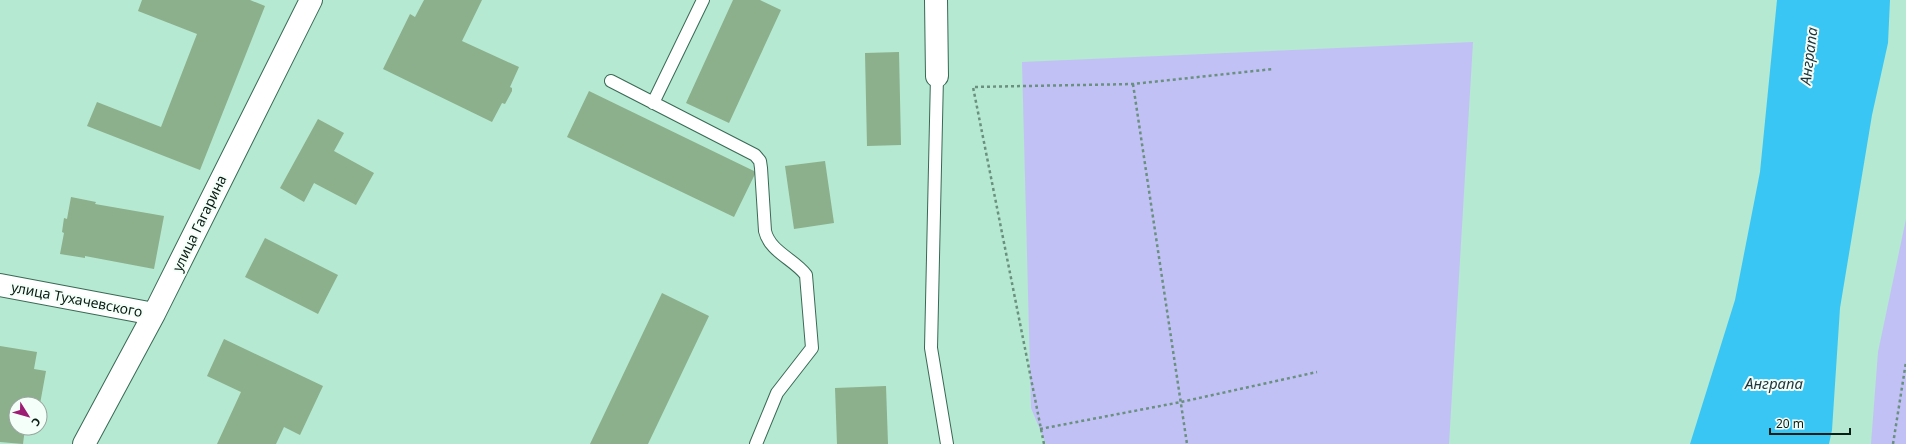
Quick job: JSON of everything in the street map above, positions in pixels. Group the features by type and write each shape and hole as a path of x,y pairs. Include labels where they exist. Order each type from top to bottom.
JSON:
{"street":[{"name":"улица Гагарина","path":"84,444 154,314 310,0"},
{"path":"936,0 937,76"},
{"name":"улица Тухачевского","path":"0,285 154,314"}],"lane":[{"path":"653,103 703,0"},
{"path":"937,76 931,348 947,444"},
{"path":"611,81 755,155 760,161 761,168 767,240 773,247 800,267 806,275 812,348 777,393 756,444"}],"path":[{"path":"1044,444 973,87 1133,84 1272,70"},
{"path":"1133,84 1187,444"},
{"path":"1893,444 1906,362"},
{"path":"1040,429 1180,402 1317,372"}],"shaded area":[{"path":"1473,42 1449,444 1046,444 1031,408 1022,62"},
{"path":"1906,219 1906,444 1871,444 1878,352"}],"water":[{"name":"Анграпа","path":"1777,0 1890,0 1888,43 1872,115 1840,308 1832,430 1829,444 1690,444 1735,300 1760,172"}],"building":[{"path":"142,0 250,0 265,6 200,170 87,126 97,102 161,127 197,34 138,11"},
{"path":"424,0 482,0 462,41 519,67 510,87 512,88 512,91 505,104 502,103 492,122 383,69 410,14 415,17"},
{"path":"733,0 760,0 781,10 729,123 686,103"},
{"path":"899,52 901,145 867,146 865,53"},
{"path":"589,91 756,172 734,217 567,137"},
{"path":"318,119 344,133 334,151 374,173 356,205 314,183 304,202 280,188"},
{"path":"825,161 834,223 794,229 785,166"},
{"path":"71,197 96,202 95,204 164,216 154,269 85,256 85,258 60,254 64,233 62,232 64,218 67,219"},
{"path":"265,238 338,275 318,314 245,277"},
{"path":"662,293 709,316 648,444 590,444"},
{"path":"224,339 323,386 300,435 284,427 276,444 217,444 241,392 207,376"},
{"path":"0,346 37,352 34,369 46,371 41,396 8,396 8,436 24,436 23,444 0,442"},
{"path":"886,386 888,444 837,444 835,388"}]}
